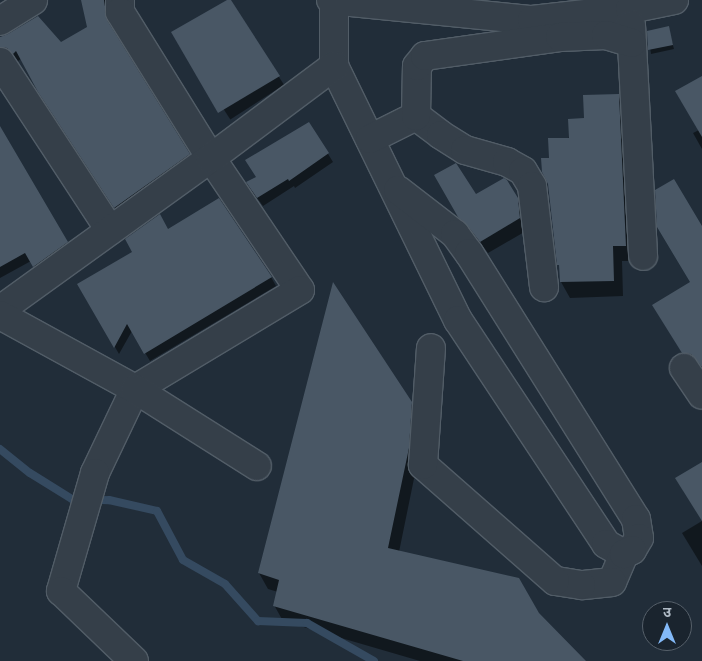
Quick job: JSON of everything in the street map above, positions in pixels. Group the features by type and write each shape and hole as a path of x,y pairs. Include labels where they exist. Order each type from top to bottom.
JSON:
{"street":[{"path":"1,18 33,0"},
{"path":"120,0 120,12 211,158 300,290 134,389 95,473 61,591 134,661"},
{"path":"624,554 606,544 458,320 334,66 332,0 532,20 630,9 674,0"},
{"path":"630,9 643,256"},
{"path":"416,116 417,66 425,56 560,37 606,35 632,43"},
{"path":"0,62 110,230"},
{"path":"0,310 211,158 334,66"},
{"path":"370,139 416,116"},
{"path":"416,116 465,150 507,162 523,171 532,186 544,287"},
{"path":"393,186 455,234 469,253 636,519 640,538 632,550 624,554 612,582 581,584 555,581 423,465 431,348"},
{"path":"0,315 134,389 257,466"},
{"path":"684,368 702,396"}],"building":[{"path":"81,0 104,0 107,20 190,154 114,208 38,92 16,51 13,54 7,48 0,47 0,37 38,16 61,42 87,27"},
{"path":"227,0 231,0 280,76 218,113 171,32"},
{"path":"669,26 673,45 648,50 647,31"},
{"path":"702,76 702,137 675,91"},
{"path":"619,94 626,246 613,246 614,281 560,282 548,184 542,172 541,158 549,158 548,138 569,138 568,119 584,118 583,95"},
{"path":"309,122 329,153 289,181 288,179 257,198 246,182 256,177 245,160"},
{"path":"0,126 68,242 33,267 25,253 0,267"},
{"path":"456,163 476,194 504,178 507,180 518,198 520,218 480,242 458,217 434,175"},
{"path":"674,179 702,226 702,367 691,354 682,353 652,305 690,282 657,227 655,190"},
{"path":"219,198 272,277 144,354 127,324 114,348 77,284 132,252 125,239 160,214 168,229"},
{"path":"333,282 412,402 409,448 388,548 519,578 539,613 586,661 463,661 273,606 279,580 258,573"},
{"path":"702,462 702,521 675,478"}],"waterway":[{"path":"0,449 30,473 72,499 109,500 157,511 183,560 225,584 258,621 307,623 374,661"}]}
